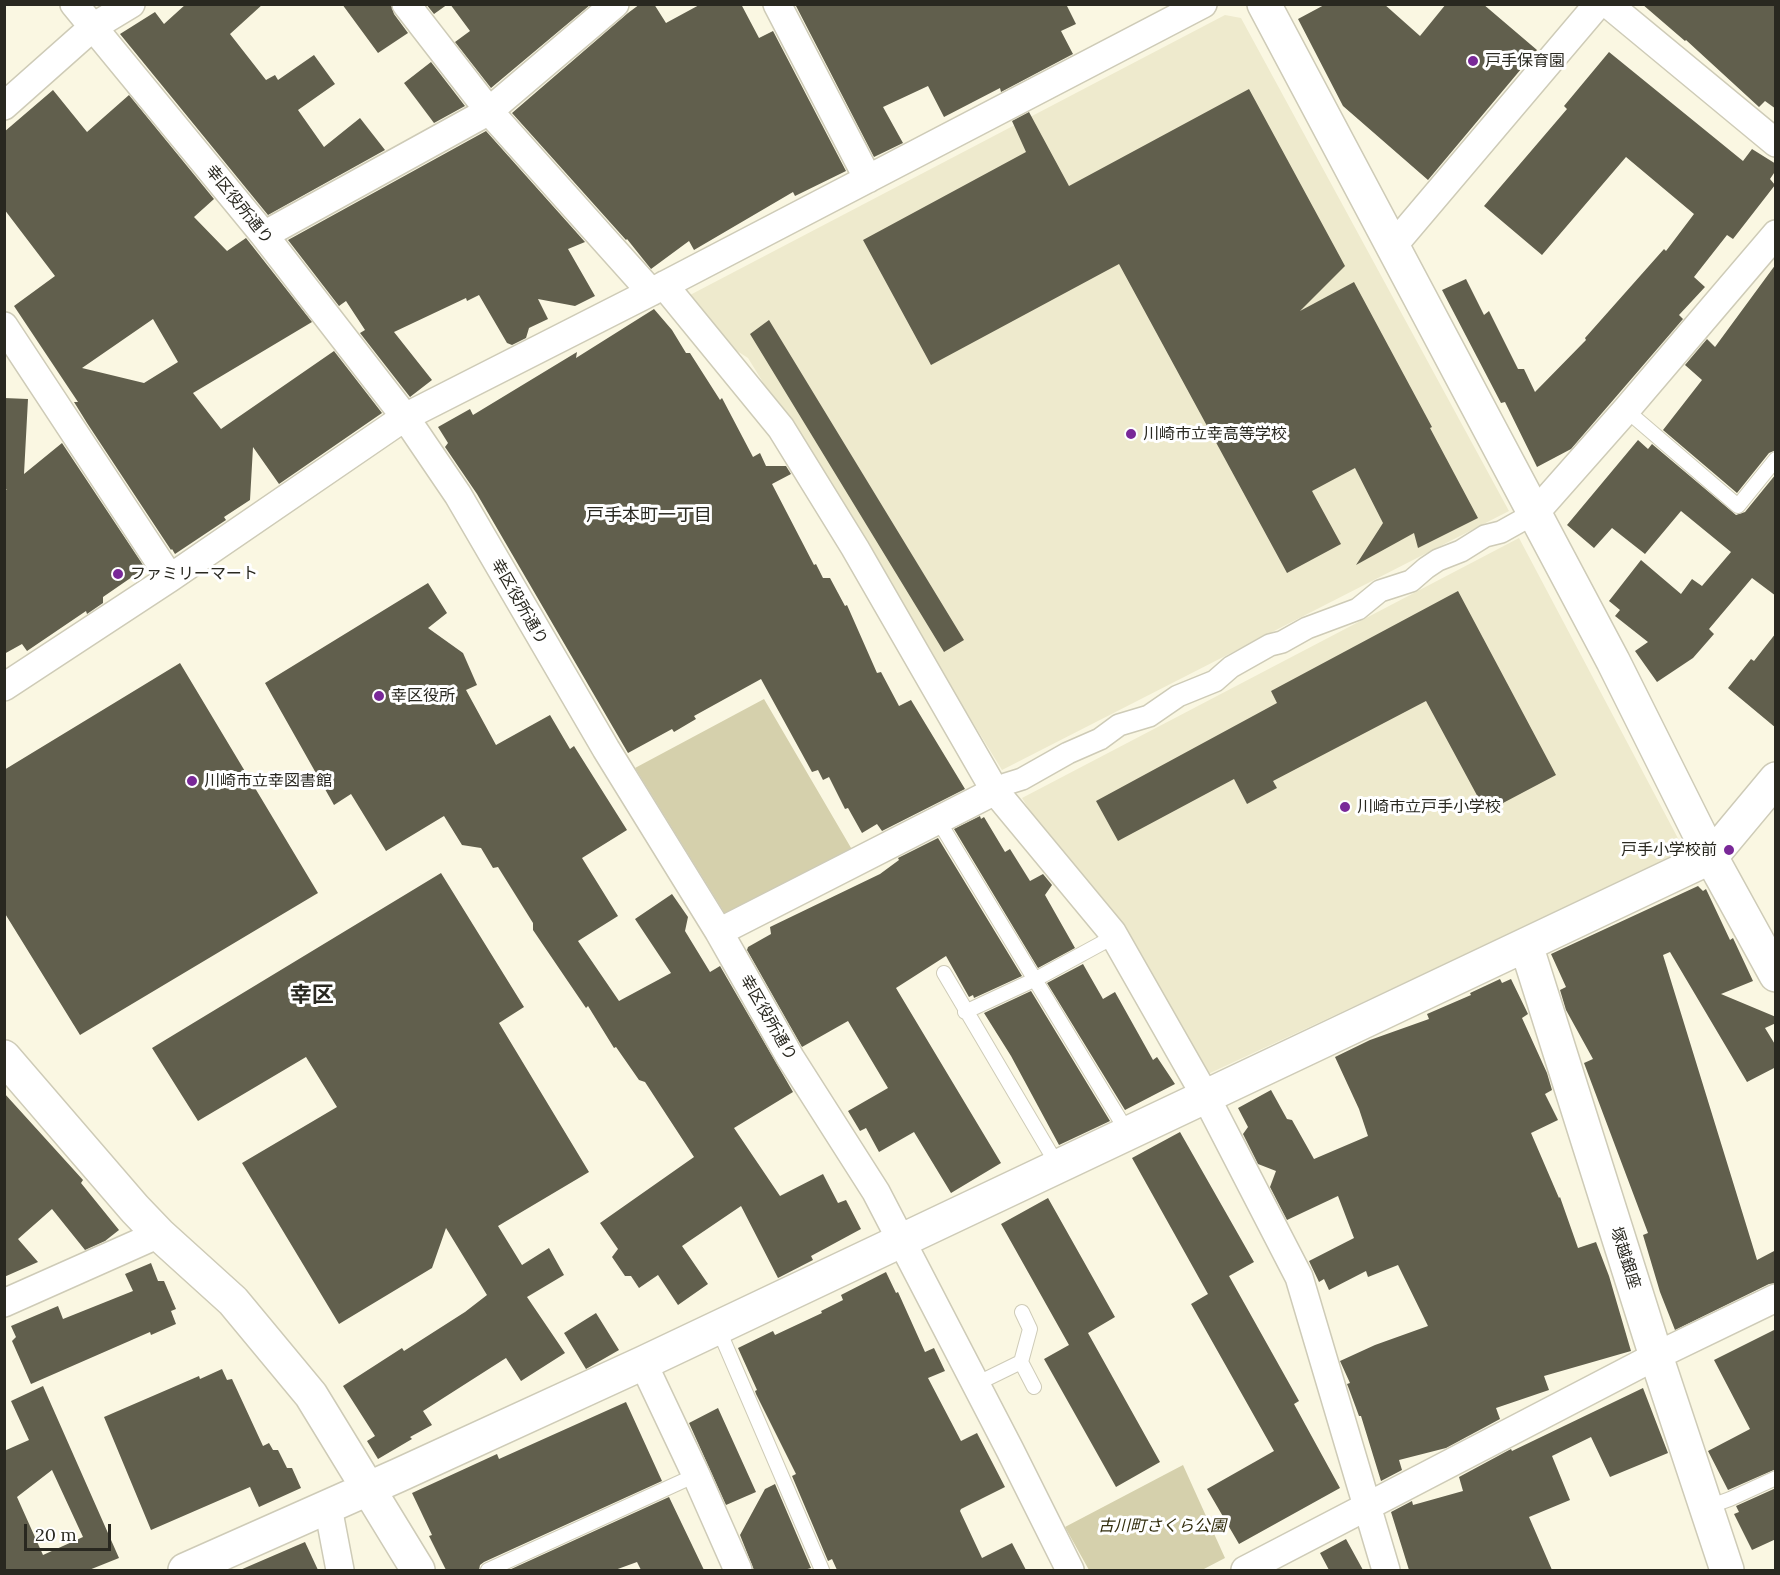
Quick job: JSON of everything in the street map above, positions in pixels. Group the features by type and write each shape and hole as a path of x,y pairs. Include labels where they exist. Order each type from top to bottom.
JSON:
{"street":[{"name":"幸区役所通り","path":"74,4 264,235 405,417 458,495 606,749 719,932 790,1057 876,1192 1070,1570"},
{"path":"4,106 93,27 131,4"},
{"path":"406,4 489,111 657,289 781,428 855,548 994,791 1115,936 1206,1097 1299,1278 1386,1570"},
{"path":"264,235 489,111 615,4"},
{"path":"777,4 868,179"},
{"path":"4,687 170,578 405,417 657,289 1203,4"},
{"path":"1264,4 1613,661 1711,857 1776,975"},
{"path":"1393,246 1598,4"},
{"path":"1608,4 1776,143"},
{"path":"719,932 1006,784 1022,779 1068,753 1100,739 1119,725 1149,716 1178,696 1215,681 1231,668 1270,645 1282,642 1325,620 1358,609 1380,591 1411,581 1438,561 1461,551 1485,536 1501,532 1535,513 1776,234"},
{"path":"4,326 170,578"},
{"path":"185,1570 368,1489 718,1328 1711,857 1776,779"},
{"name":"塚越銀座","path":"1526,945 1656,1356 1708,1507 1727,1570"},
{"path":"4,1057 159,1234 233,1301 311,1395 418,1570"},
{"path":"4,1303 159,1234"},
{"path":"1245,1570 1656,1356 1776,1298"},
{"path":"643,1363 738,1570"},
{"path":"328,1507 340,1570"}],"lane":[{"path":"1626,410 1738,506 1773,468"},
{"path":"938,820 1128,1133"},
{"path":"965,1012 1036,979 1115,936"},
{"path":"944,973 1058,1166"},
{"path":"1022,1312 1030,1329 1021,1362 1034,1387"},
{"path":"718,1328 822,1570"},
{"path":"976,1384 1021,1362"},
{"path":"488,1570 696,1475"},
{"path":"1708,1507 1776,1478"}],"shaded area":[{"name":"川崎市立幸高等学校","path":"1225,15 1241,18 1509,511 1002,770 748,358 734,349 690,295"},
{"name":"川崎市立戸手小学校","path":"1519,538 1681,844 1676,857 1208,1074 1116,918 1033,816 1022,798"}],"green space":[{"path":"764,699 854,853 727,917 635,768"},
{"name":"古川町さくら公園","path":"1183,1465 1225,1558 1202,1570 1089,1570 1065,1527"}],"building":[{"path":"186,4 263,4 230,34 266,80 275,75 278,80 314,55 335,84 298,110 324,147 360,118 385,150 268,215 120,34 155,12 164,24"},
{"path":"342,4 391,4 394,14 408,33 378,53"},
{"path":"426,4 448,4 434,14"},
{"path":"450,4 590,5 491,88 455,42 470,31"},
{"path":"640,4 654,4 666,23 701,4 741,4 759,38 773,31 846,171 795,196 793,192 694,250 689,241 651,269 627,239 512,113"},
{"path":"795,4 1066,4 1076,24 1061,31 1073,54 1001,92 1000,88 944,117 928,86 883,107 903,143 874,157"},
{"path":"1326,4 1384,4 1420,36 1446,4 1483,4 1537,50 1428,180 1343,106 1298,19"},
{"path":"1642,4 1776,4 1776,109 1765,101 1759,107 1686,40"},
{"path":"1609,52 1743,161 1752,149 1776,164 1776,170 1770,179 1775,185 1733,239 1727,235 1694,277 1705,287 1679,315 1683,319 1571,449 1537,467 1505,402 1501,403 1442,290 1466,279 1484,315 1489,311 1518,369 1524,369 1535,392 1586,340 1585,338 1664,249 1666,251 1694,214 1626,157 1542,255 1484,206 1567,109 1564,106"},
{"path":"431,62 465,106 434,123 404,83"},
{"path":"1249,89 1345,266 1300,311 1354,282 1478,518 1418,548 1414,533 1356,565 1383,523 1355,468 1312,491 1341,544 1287,573 1119,264 931,365 863,240 1026,152 1012,121 1029,112 1069,186"},
{"path":"53,90 87,132 129,95 214,199 194,217 227,251 246,238 312,322 193,393 221,429 334,351 382,413 279,484 253,447 250,500 224,517 226,520 175,554 87,423 74,402 78,402 14,306 55,276 4,209 4,132","holes":["153,319 178,362 144,383 82,368"]},
{"path":"486,131 585,242 568,249 595,296 575,306 538,299 548,319 529,328 526,338 512,345 507,343 479,295 467,301 466,298 394,332 432,380 410,397 360,333 365,330 346,301 339,306 288,240"},
{"path":"1776,264 1776,450 1769,453 1737,493 1663,430 1702,380 1685,365 1707,339 1715,347"},
{"path":"654,309 672,330 686,353 690,353 720,400 722,398 753,457 760,453 766,466 786,466 791,474 772,484 814,565 816,564 823,578 830,578 845,606 847,605 877,673 881,672 899,706 911,700 965,789 882,831 877,824 862,833 848,808 845,809 829,777 823,780 818,770 812,772 761,679 694,716 696,719 674,732 672,729 628,753 477,494 445,447 448,443 438,427 470,409 473,415 577,352 576,358"},
{"path":"769,320 964,640 944,652 750,334"},
{"path":"4,398 28,399 24,474 62,443 145,568 103,597 103,603 87,614 86,611 27,651 22,644 4,654 4,491 7,489 4,489"},
{"path":"1638,440 1648,449 1652,444 1736,515 1745,512 1776,474 1776,596 1752,578 1709,629 1714,634 1693,658 1657,682 1635,651 1648,642 1615,616 1620,610 1609,601 1641,560 1681,594 1692,579 1702,586 1731,552 1681,511 1645,554 1612,528 1594,548 1567,525"},
{"path":"428,583 447,613 428,628 463,653 477,685 466,690 496,745 550,715 570,749 574,746 627,830 582,858 618,916 578,941 619,1001 671,973 635,919 672,894 688,917 685,931 710,972 720,966 793,1092 734,1128 780,1196 823,1174 838,1203 846,1200 861,1229 811,1256 813,1260 778,1278 741,1206 682,1246 708,1284 678,1305 658,1275 639,1288 631,1276 625,1276 612,1257 618,1249 600,1223 694,1157 645,1082 639,1080 616,1047 614,1048 588,1006 586,1008 533,930 533,923 498,867 493,868 481,848 462,845 444,816 386,851 351,794 334,805 265,683"},
{"path":"1458,591 1556,775 1486,812 1426,701 1273,781 1277,788 1247,804 1234,779 1118,841 1096,801 1277,703 1271,691"},
{"path":"1776,633 1776,728 1728,688 1751,659 1754,661"},
{"path":"180,663 318,893 80,1035 4,912 4,770"},
{"path":"980,816 981,819 984,817 1005,852 1010,849 1030,881 1043,874 1052,885 1045,895 1075,948 1038,968 954,829"},
{"path":"938,838 1022,976 974,998 973,995 969,997 946,956 896,988 1001,1163 951,1193 914,1132 879,1152 866,1128 860,1131 848,1111 888,1088 848,1021 802,1047 747,950 748,947 771,934 770,927 880,874 899,860 898,858"},
{"path":"441,873 524,1007 499,1023 589,1172 498,1226 522,1265 549,1248 564,1275 527,1297 565,1353 521,1381 506,1358 423,1411 432,1425 378,1459 367,1441 375,1436 343,1386 402,1348 404,1351 487,1295 446,1228 432,1268 339,1324 242,1163 337,1107 306,1057 198,1121 152,1048"},
{"path":"1698,886 1703,891 1706,889 1730,940 1733,938 1753,981 1721,994 1776,1017 1776,1023 1765,1028 1776,1046 1776,1067 1747,1082 1670,952 1663,955 1757,1260 1776,1250 1776,1283 1769,1284 1675,1330 1660,1292 1643,1235 1648,1233 1584,1063 1593,1059 1566,1010 1560,990 1566,987 1551,954"},
{"path":"1083,964 1103,999 1115,992 1153,1060 1157,1057 1175,1084 1125,1110 1047,983"},
{"path":"1500,979 1502,983 1511,979 1528,1014 1522,1018 1547,1073 1552,1090 1545,1094 1558,1120 1531,1133 1560,1197 1578,1248 1596,1242 1609,1276 1631,1351 1544,1376 1549,1390 1496,1408 1500,1419 1446,1448 1399,1460 1402,1470 1381,1481 1361,1416 1359,1416 1347,1384 1350,1383 1340,1361 1375,1345 1428,1326 1398,1265 1368,1277 1366,1271 1329,1290 1324,1279 1319,1282 1309,1261 1354,1238 1338,1196 1287,1220 1270,1187 1276,1171 1258,1164 1243,1134 1248,1127 1238,1108 1271,1090 1287,1119 1292,1120 1314,1159 1368,1136 1359,1109 1335,1057 1370,1040 1429,1019 1427,1014 1471,995 1470,993"},
{"path":"1031,991 1110,1121 1059,1145 1011,1056 984,1013"},
{"path":"4,1093 83,1180 81,1183 119,1230 105,1241 85,1250 52,1209 18,1239 38,1262 4,1277"},
{"path":"1180,1132 1254,1262 1229,1276 1299,1401 1294,1404 1340,1488 1239,1544 1207,1489 1274,1451 1191,1304 1208,1294 1132,1158"},
{"path":"1048,1198 1115,1317 1088,1333 1160,1462 1116,1487 1044,1359 1069,1345 1001,1224"},
{"path":"151,1263 158,1281 164,1281 176,1309 171,1311 176,1324 151,1335 150,1332 31,1384 12,1341 16,1337 11,1326 58,1306 63,1319 133,1291 125,1274"},
{"path":"886,1272 896,1293 898,1292 925,1352 934,1348 945,1371 928,1378 961,1441 977,1433 1005,1487 960,1511 982,1558 1012,1543 1026,1570 837,1570 832,1559 828,1561 792,1476 796,1474 756,1394 757,1390 738,1348 773,1331 775,1335 822,1313 821,1311 843,1300 841,1295"},
{"path":"596,1313 619,1350 586,1369 564,1333"},
{"path":"1776,1329 1776,1469 1728,1490 1708,1451 1750,1429 1714,1360"},
{"path":"222,1369 227,1380 232,1379 263,1446 269,1443 273,1450 278,1450 287,1468 292,1468 301,1488 259,1507 250,1487 151,1530 104,1417 199,1376 200,1379"},
{"path":"43,1386 119,1558 89,1570 4,1570 4,1451 29,1440 11,1401","holes":["52,1470 83,1537 43,1555 17,1497"]},
{"path":"1643,1388 1668,1453 1610,1477 1591,1437 1552,1456 1570,1500 1529,1517 1552,1570 1409,1570 1391,1512 1412,1501 1413,1505 1463,1491 1459,1477 1511,1449 1512,1451"},
{"path":"626,1402 662,1481 484,1562 480,1565 479,1570 446,1570 429,1536 432,1535 412,1493 497,1454 499,1459"},
{"path":"718,1408 756,1492 726,1505 689,1423"},
{"path":"775,1484 811,1568 754,1570 740,1535 765,1489"},
{"path":"1776,1488 1776,1539 1752,1550 1734,1514 1739,1512 1736,1506"},
{"path":"669,1497 704,1570 641,1570 637,1562 615,1570 509,1570"},
{"path":"1346,1539 1363,1570 1329,1570 1320,1553"},
{"path":"305,1542 318,1570 240,1570"}],"place":[{"name":"戸手保育園","path":"1473,61"},
{"name":"川崎市立幸高等学校","path":"1131,434"},
{"name":"ファミリーマート","path":"118,574"},
{"name":"幸区役所","path":"379,696"},
{"name":"川崎市立幸図書館","path":"192,781"},
{"name":"川崎市立戸手小学校","path":"1345,807"},
{"name":"戸手小学校前","path":"1729,850"}],"district":[{"name":"戸手本町一丁目","path":"649,516"},
{"name":"幸区","path":"312,996"}]}
